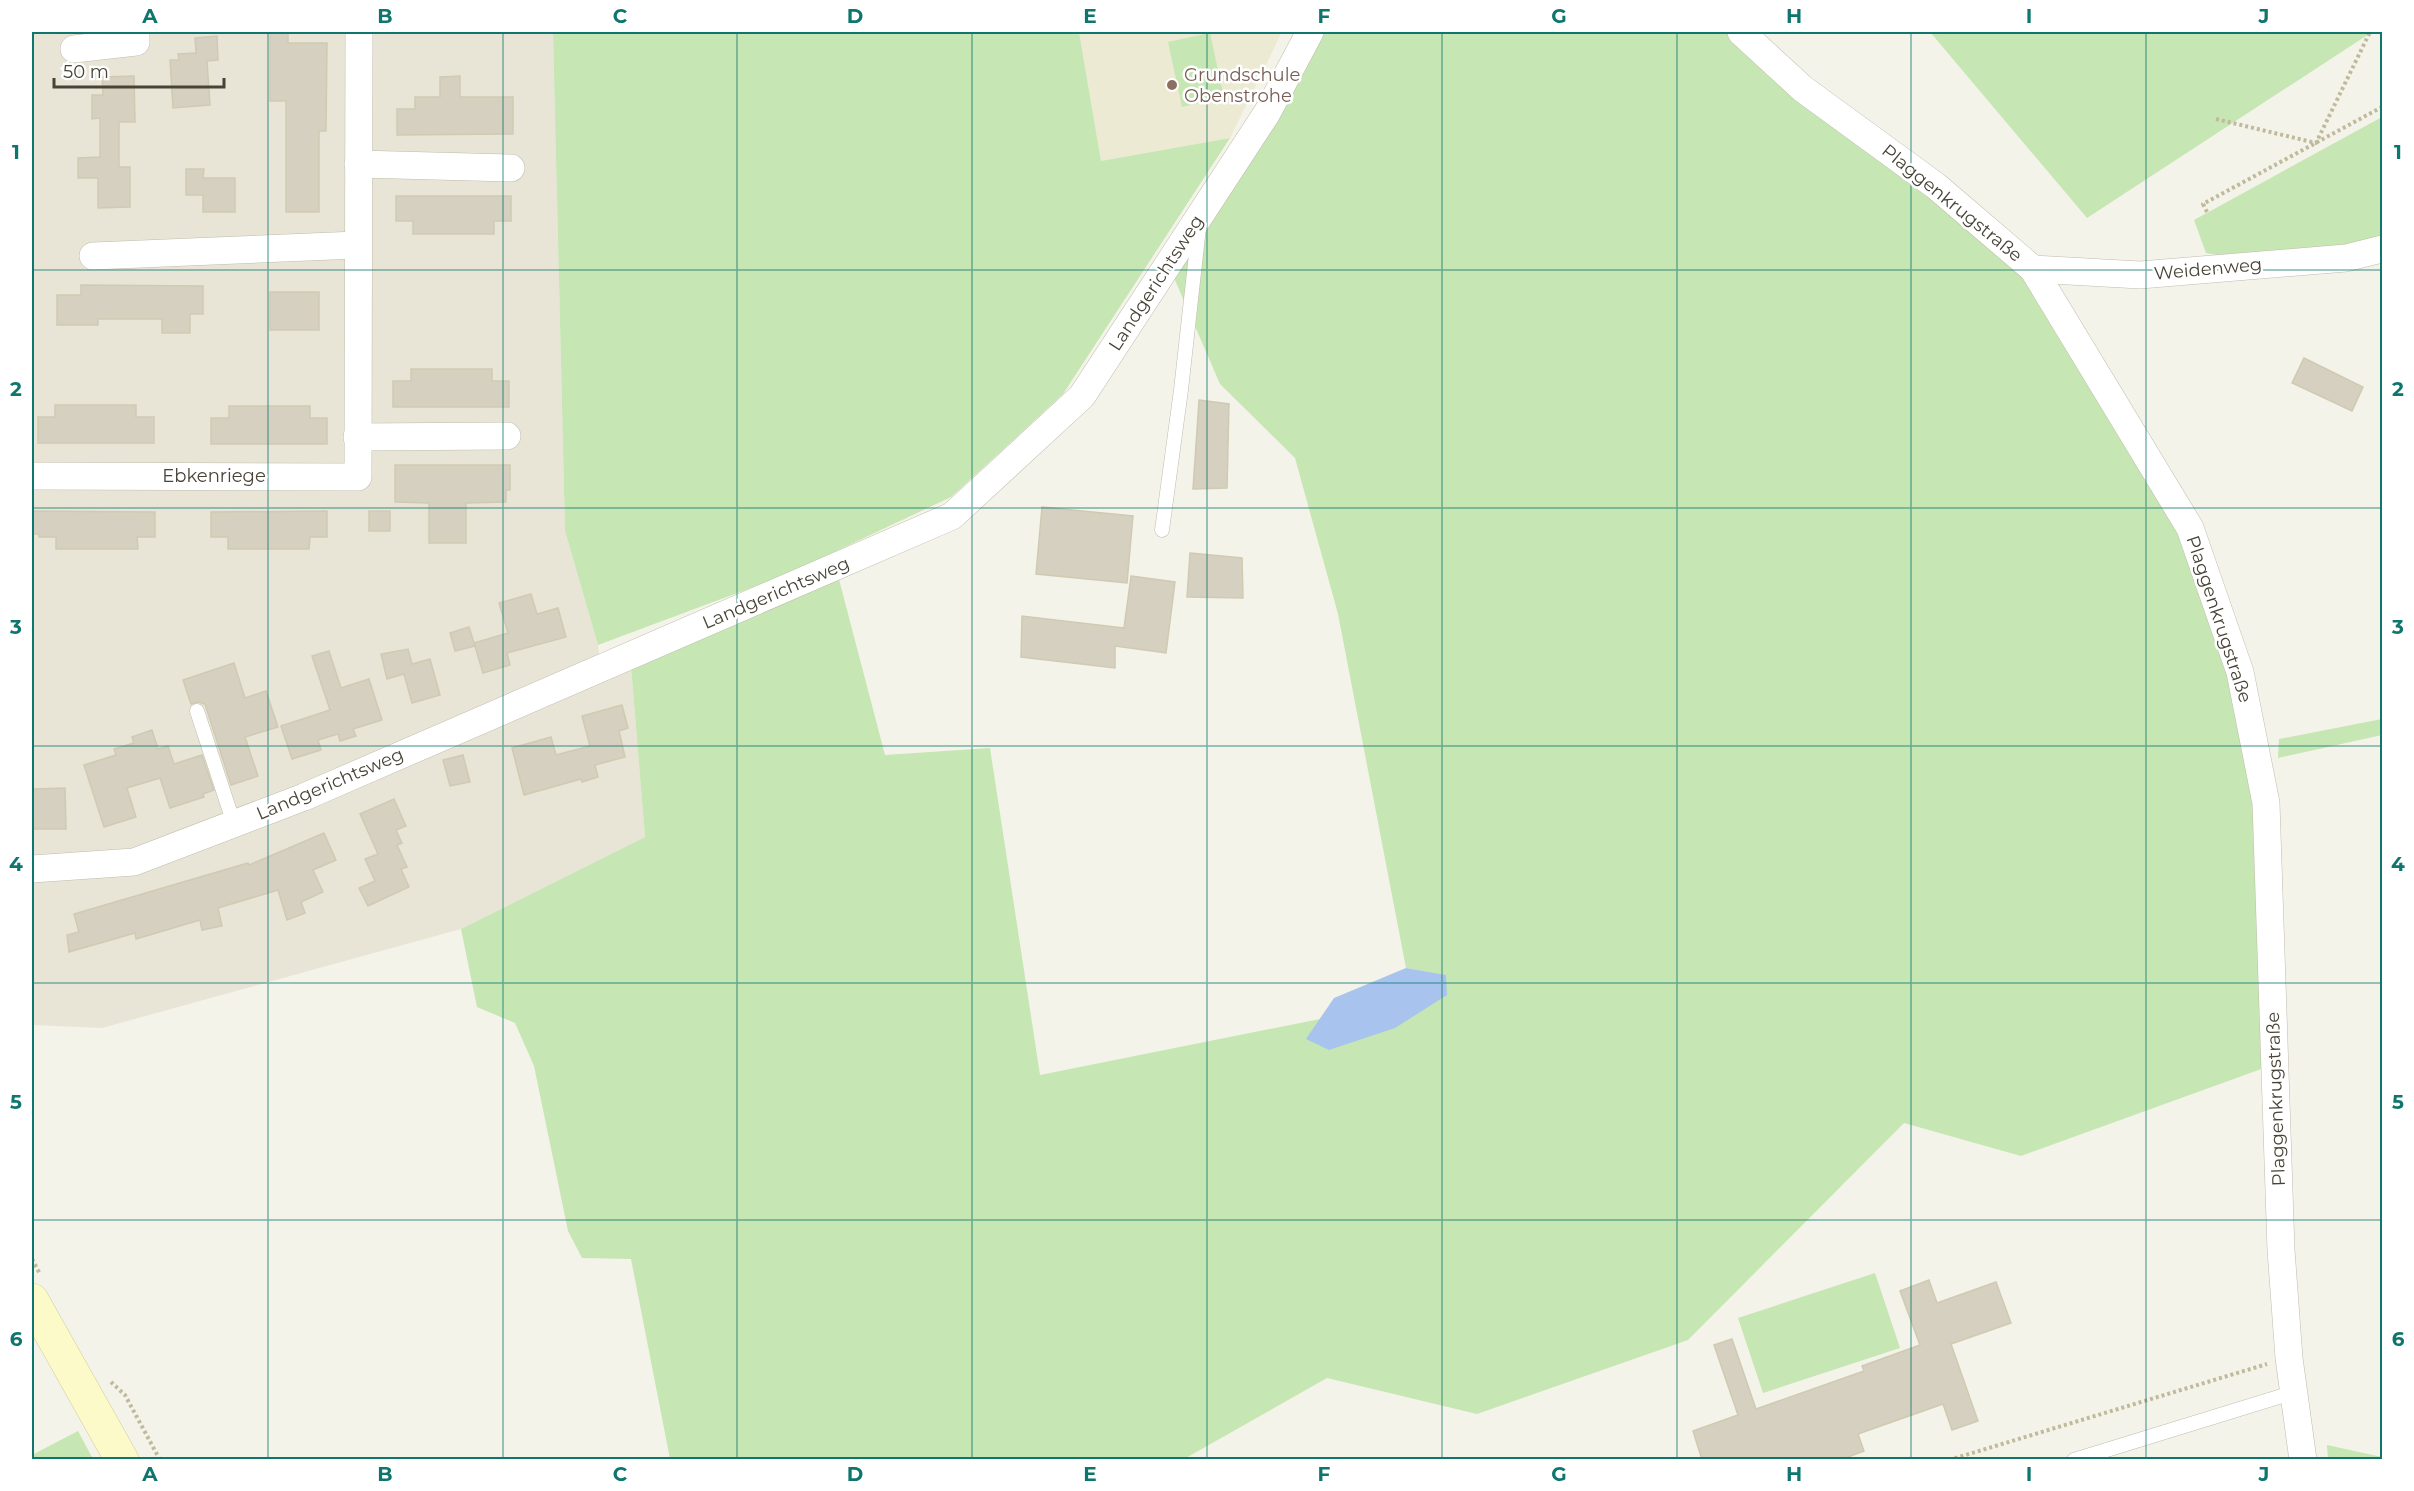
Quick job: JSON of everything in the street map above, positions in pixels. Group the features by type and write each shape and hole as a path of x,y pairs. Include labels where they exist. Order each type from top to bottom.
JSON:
{"street":[{"path":"74,48 136,42 136,32"},
{"name":"Ebkenriege","path":"32,476 357,477 359,32"},
{"name":"Landgerichtsweg","path":"32,869 134,862 234,824 304,797 952,516 1082,396 1267,113 1310,32"},
{"name":"Plaggenkrugstraße","path":"1741,32 1803,89 1936,186 2033,269 2190,528 2240,672 2266,803 2281,1250 2289,1358 2303,1460"},
{"path":"357,164 511,168"},
{"path":"93,256 357,245"},
{"name":"Weidenweg","path":"2033,269 2140,275 2346,258 2382,249"},
{"path":"357,437 507,436"},
{"path":"32,1300 122,1460"}],"lane":[{"path":"1162,530 1185,357 1200,216"},
{"path":"197,711 234,824"},
{"path":"2074,1460 2295,1392"}],"path":[{"path":"2316,143 2370,32"},
{"path":"2207,212 2204,204 2382,107"},
{"path":"2216,118 2316,143"},
{"path":"1949,1460 2289,1358"}],"shaded area":[{"path":"32,32 553,32 565,531 598,645 601,676 631,666 645,837 461,929 102,1028 32,1025"},
{"name":"Grundschule Obenstrohe","path":"1079,32 1282,32 1230,138 1101,161"}],"green space":[{"path":"553,32 1079,32 1101,161 1230,138 1063,394 951,497 783,576 598,645 565,531"},
{"path":"1310,32 1741,32 2033,269 2190,528 2255,740 2275,1064 2021,1156 1904,1123 1688,1340 1477,1414 1327,1378 1184,1459 670,1459 631,1259 582,1258 568,1231 534,1066 515,1023 477,1007 461,929 645,837 631,666 836,568 885,755 990,748 1040,1075 1320,1019 1445,975 1406,968 1338,614 1295,458 1220,384 1168,264"},
{"path":"1930,32 2372,32 2087,218"},
{"path":"1210,33 1224,98 1182,107 1168,42"},
{"path":"2382,117 2382,238 2341,247 2217,255 2206,253 2194,220"},
{"path":"2382,719 2382,735 2278,758 2279,739"},
{"path":"1875,1273 1900,1348 1763,1393 1738,1318"},
{"path":"78,1431 93,1459 32,1459 32,1455"},
{"path":"2327,1445 2382,1457 2382,1459 2328,1459"}],"water":[{"path":"1406,968 1446,975 1447,995 1395,1028 1329,1050 1306,1039 1334,998"}],"building":[{"path":"270,32 288,32 288,43 327,43 326,131 319,131 319,212 286,212 286,101 270,101"},
{"path":"217,36 218,60 207,61 210,105 173,108 170,60 179,60 178,54 196,53 195,38"},
{"path":"134,76 135,122 119,122 119,167 130,167 130,207 98,208 98,178 78,178 78,158 100,157 100,118 92,119 92,95 103,95 102,77"},
{"path":"460,76 460,97 513,97 513,134 397,135 397,109 415,109 415,97 440,97 440,77"},
{"path":"186,169 204,169 203,178 235,178 235,212 203,212 203,195 186,195"},
{"path":"396,196 511,196 511,221 494,221 494,234 413,234 413,221 396,221"},
{"path":"81,285 203,286 203,314 190,314 190,333 162,333 162,319 98,319 98,325 57,325 57,295 81,295"},
{"path":"270,292 319,292 319,330 270,330"},
{"path":"2304,358 2363,387 2352,411 2292,383"},
{"path":"411,369 492,369 492,381 509,381 509,407 393,407 393,381 411,381"},
{"path":"1199,400 1229,404 1227,488 1193,489"},
{"path":"55,405 136,405 136,417 154,417 154,443 38,443 38,417 55,417"},
{"path":"229,406 310,406 310,418 327,418 327,444 211,444 211,418 229,418"},
{"path":"395,465 510,465 510,490 506,490 506,502 466,503 466,543 429,543 429,503 395,502"},
{"path":"1042,507 1133,516 1127,583 1036,574"},
{"path":"32,511 155,512 155,537 137,537 138,549 56,549 56,537 39,537 39,534 32,534"},
{"path":"327,511 327,537 310,537 309,549 228,549 228,537 211,537 211,512"},
{"path":"369,511 390,511 390,531 369,531"},
{"path":"1190,553 1242,558 1243,598 1187,597"},
{"path":"1131,576 1175,582 1166,653 1115,646 1115,668 1021,657 1022,616 1124,628"},
{"path":"531,594 537,614 558,608 566,637 507,653 510,665 483,673 474,643 508,633 499,603"},
{"path":"469,627 475,646 455,651 450,633"},
{"path":"408,649 412,664 430,659 440,695 412,703 404,674 387,679 381,654"},
{"path":"329,651 341,688 369,679 382,720 353,729 356,736 340,741 338,734 318,740 321,750 292,759 281,726 330,710 312,656"},
{"path":"234,663 245,698 266,691 278,727 245,737 258,776 231,785 205,704 198,702 191,704 183,680"},
{"path":"622,705 628,728 619,731 625,757 595,765 598,777 582,782 581,779 524,795 512,748 551,737 556,755 590,746 582,716"},
{"path":"152,730 158,749 168,746 174,764 202,755 214,790 203,794 204,797 170,808 160,778 127,788 136,817 104,827 84,765 116,755 114,749 134,743 132,737"},
{"path":"463,755 470,782 450,786 443,760"},
{"path":"65,788 66,829 32,829 32,789"},
{"path":"394,799 406,826 396,830 402,843 397,845 407,867 401,869 409,887 368,906 359,888 375,881 365,859 378,854 360,814"},
{"path":"324,833 336,860 313,870 323,892 301,902 305,913 287,920 278,890 218,908 222,926 202,930 200,920 136,939 135,933 69,952 67,935 79,932 74,914 248,863 249,865"},
{"path":"1929,1280 1937,1303 1996,1282 2011,1323 1951,1344 1978,1421 1952,1430 1943,1404 1858,1434 1864,1451 1840,1460 1702,1460 1693,1431 1738,1415 1714,1345 1732,1339 1756,1409 1864,1371 1862,1366 1920,1345 1900,1291"}],"place":[{"name":"Grundschule Obenstrohe","path":"1172,85"}]}
